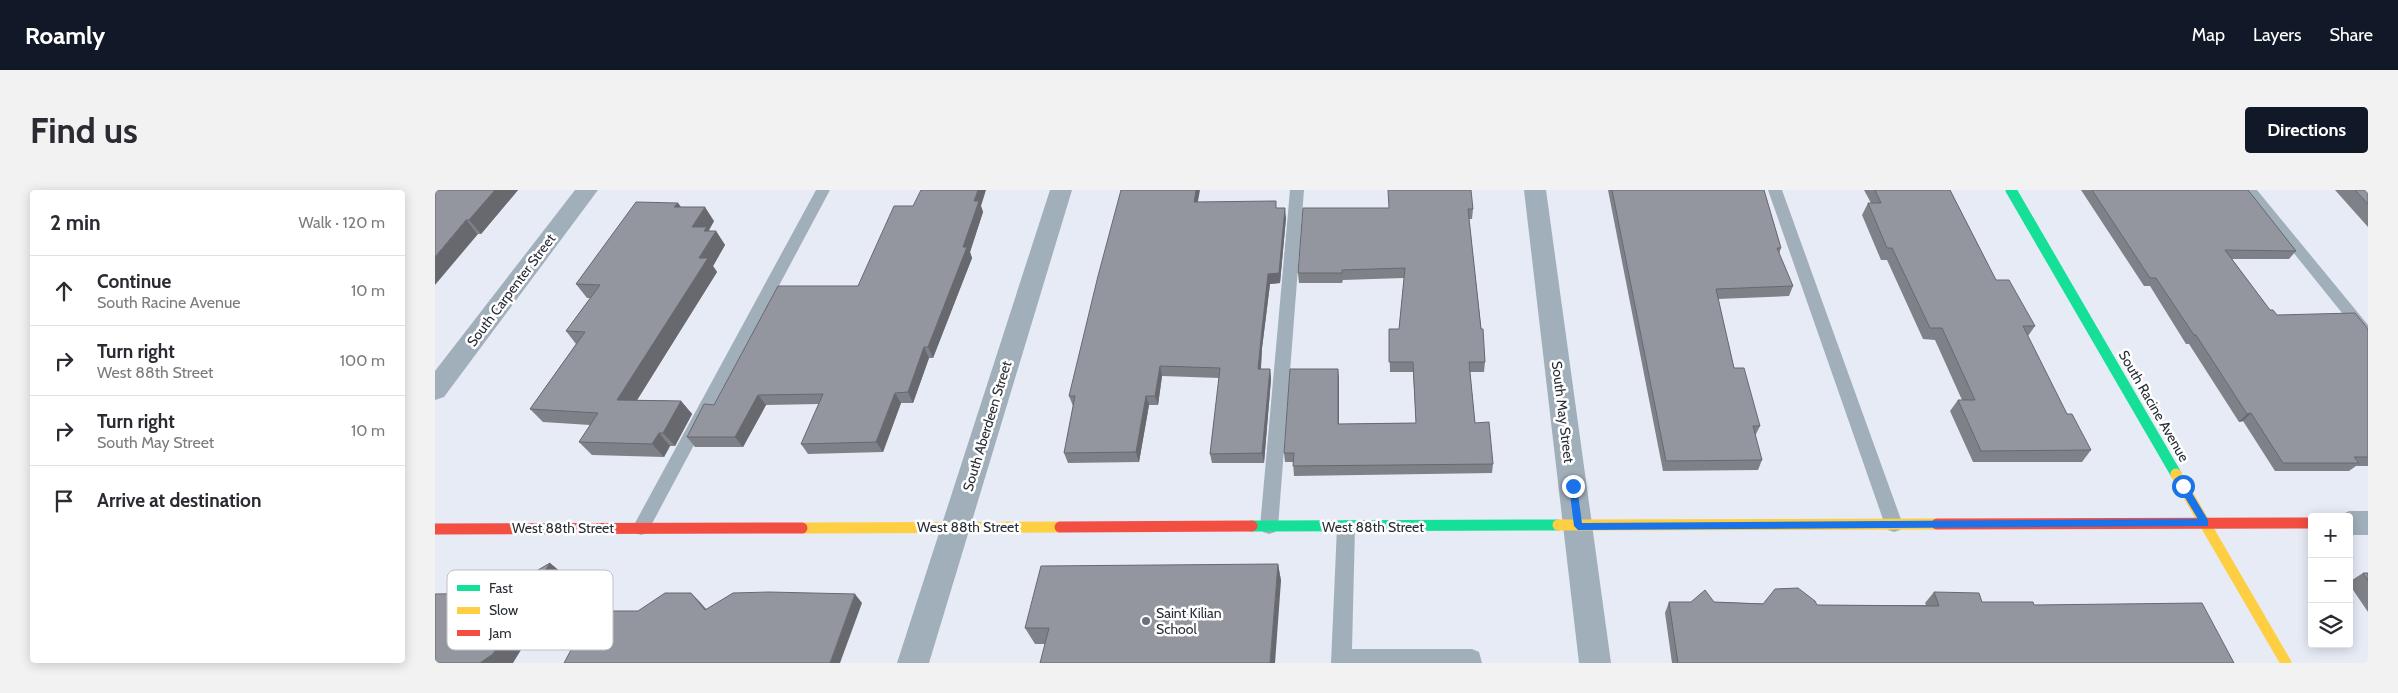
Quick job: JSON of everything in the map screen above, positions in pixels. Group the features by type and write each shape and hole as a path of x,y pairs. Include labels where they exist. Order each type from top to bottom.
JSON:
{"street":[{"name":"South Carpenter Street","path":"435,390 587,190"},
{"name":"South Aberdeen Street","path":"913,663 1061,190"},
{"name":"South May Street","path":"1535,190 1595,663"},
{"name":"South Racine Avenue","path":"2011,190 2286,663"},
{"name":"West 88th Street","path":"435,529 2308,523"},
{"path":"2353,523 2368,523"}],"lane":[{"path":"641,528 823,190"},
{"path":"1269,527 1297,190"},
{"path":"1775,190 1894,525"},
{"path":"2250,190 2368,335"},
{"path":"1346,527 1341,661 1472,658 1472,663"}],"building":[{"path":"435,190 495,190 469,220 466,220 435,257"},
{"path":"921,190 978,190 974,201 979,201 963,247 967,247 928,347 924,347 908,392 895,393 876,442 801,444 823,394 758,395 735,437 687,437 704,404 714,405 778,286 858,286 894,206 913,206"},
{"path":"1121,190 1196,190 1194,202 1276,201 1276,208 1285,208 1279,273 1268,274 1258,369 1270,369 1262,453 1210,454 1220,368 1160,366 1155,396 1146,396 1136,452 1064,453 1075,396 1069,396"},
{"path":"1388,190 1471,190 1473,209 1468,209 1481,329 1483,329 1485,362 1469,362 1475,423 1489,422 1493,464 1293,466 1294,453 1284,453 1290,369 1338,369 1338,424 1416,423 1413,362 1389,362 1389,329 1399,329 1405,268 1342,270 1342,273 1298,273 1303,208 1389,208"},
{"path":"1612,190 1764,190 1781,248 1777,248 1793,286 1716,289 1734,368 1744,368 1760,426 1753,426 1762,460 1666,461"},
{"path":"1875,190 1950,190 1996,280 2009,280 2035,326 2023,326 2067,414 2072,414 2091,450 1981,451 1958,400 1975,400 1942,328 1930,328 1892,248 1887,248 1868,203 1881,203"},
{"path":"2092,190 2248,190 2296,251 2225,250 2270,310 2273,310 2277,315 2355,313 2368,329 2368,457 2354,457 2359,463 2283,463 2251,413 2247,414 2196,335 2194,335 2156,278 2150,278"},
{"path":"2355,190 2368,190 2368,204"},
{"path":"636,202 678,203 674,207 705,207 692,227 707,227 704,231 716,231 699,258 708,258 617,400 681,401 663,433 659,433 652,444 579,442 598,413 530,409 585,332 566,331 600,285 576,284"},
{"path":"550,563 546,570 538,570"},
{"name":"Saint Kilian School","path":"1278,564 1270,663 1040,663 1049,628 1025,628 1041,566"},
{"path":"2363,573 2368,573 2368,581"},
{"path":"1798,588 1815,601 1817,605 1939,606 1934,592 1979,593 1982,602 2033,602 2034,605 2202,603 2234,663 1678,663 1669,602 1691,602 1705,590 1714,602 1763,604 1775,589"},
{"path":"665,593 691,593 705,610 733,593 855,594 830,663 564,663 571,650 613,650 613,611 638,611"},
{"path":"435,594 447,594 447,650 496,650 493,654 480,663 435,663"}],"traffic: fast":[{"path":"2011,190 2176,474"},
{"path":"1252,526 1558,525"}],"traffic: slow":[{"path":"2176,474 2286,663"},
{"path":"1558,525 1937,524"},
{"path":"802,528 1060,527"}],"traffic: jam":[{"path":"1937,524 2308,523"},
{"path":"1060,527 1252,526"},
{"path":"435,529 802,528"}],"place":[{"name":"Saint Kilian School","path":"1146,621"}],"route":[{"path":"1573,486 1578,526 2205,523 2183,486"}]}
